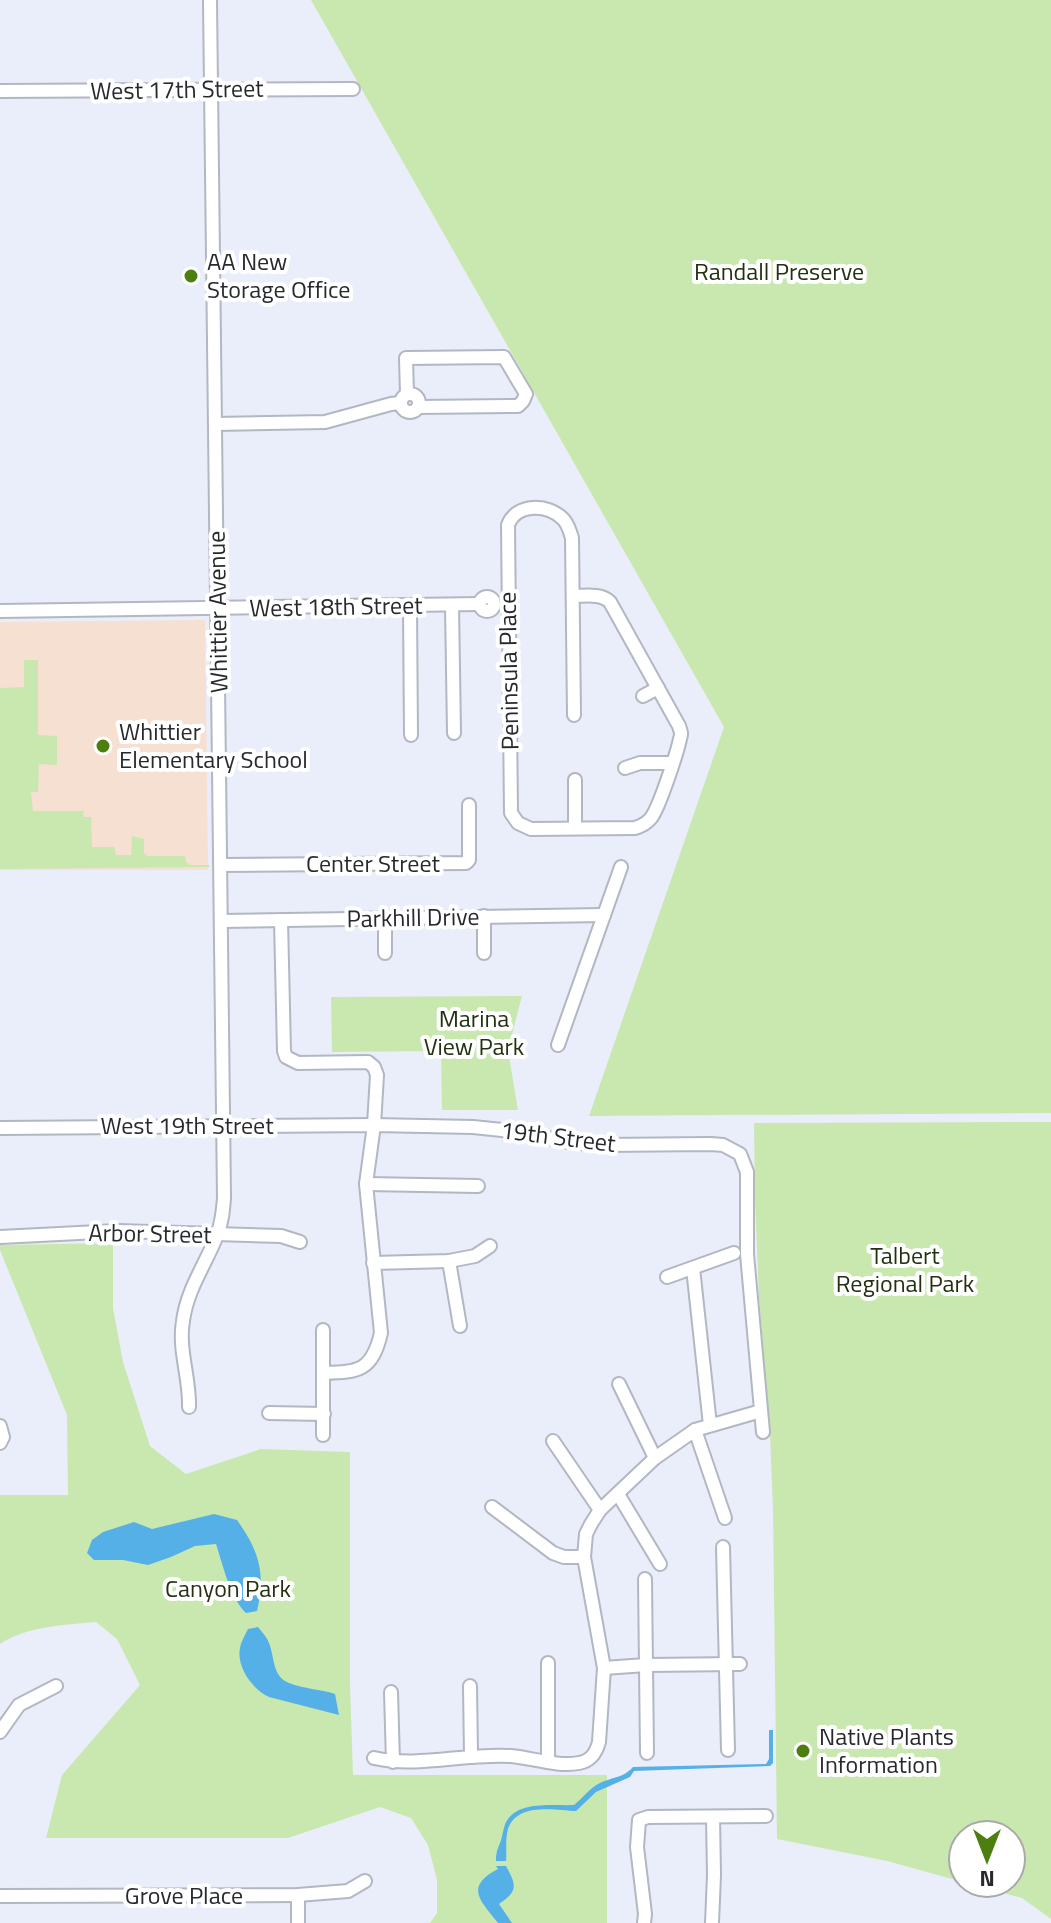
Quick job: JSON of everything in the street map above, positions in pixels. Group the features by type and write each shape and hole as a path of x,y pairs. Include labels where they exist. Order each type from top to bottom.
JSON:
{"street":[{"name":"Whittier Avenue","path":"189,1407 190,1390 182,1323 190,1293 217,1235 224,1198 210,0"},
{"name":"West 17th Street","path":"0,91 353,89"},
{"path":"504,357 526,394 518,406 418,407 410,413 402,409 404,399 406,358 504,357"},
{"path":"215,424 325,422 404,399"},
{"name":"Peninsula Place","path":"573,596 572,538 569,528 562,518 546,509 516,512 508,525 511,813 518,823 531,829 575,828"},
{"name":"West 18th Street","path":"487,605 498,596 509,596"},
{"path":"574,715 573,596 606,597 681,733 654,815 646,824 635,828 575,828 575,780"},
{"path":"452,605 454,733"},
{"name":"West 18th Street","path":"0,611 487,605 509,613"},
{"path":"410,606 411,735"},
{"path":"643,696 658,688"},
{"path":"625,768 640,763 672,763"},
{"name":"Center Street","path":"221,865 466,863 469,860 469,805"},
{"path":"558,1045 621,867"},
{"name":"Parkhill Drive","path":"222,921 604,915"},
{"path":"484,916 484,953"},
{"path":"385,918 385,953"},
{"path":"281,920 286,1057 298,1063 368,1062 377,1075 366,1184 381,1333 377,1350 364,1366 353,1372 324,1373"},
{"name":"West 19th Street","path":"0,1128 374,1125"},
{"name":"19th Street","path":"374,1125 473,1127 602,1145 723,1145 740,1154 748,1183 747,1254 761,1411"},
{"path":"366,1184 478,1186"},
{"name":"Arbor Street","path":"0,1237 118,1231 281,1236 300,1242"},
{"path":"373,1263 449,1261 475,1256 490,1246"},
{"path":"667,1277 734,1253"},
{"path":"449,1261 460,1326"},
{"path":"693,1268 710,1425"},
{"path":"323,1330 323,1435"},
{"path":"619,1384 655,1458"},
{"path":"374,1758 393,1762 511,1756 564,1764 590,1759 599,1742 604,1668 584,1557 586,1534 600,1510 655,1458 695,1430 761,1411 763,1432"},
{"path":"269,1413 324,1414"},
{"path":"0,1426 3,1437 0,1443"},
{"path":"695,1430 725,1518"},
{"path":"553,1441 600,1510"},
{"path":"618,1494 660,1564"},
{"path":"492,1507 553,1553 564,1557 584,1557"},
{"path":"723,1547 728,1750"},
{"path":"645,1579 647,1753"},
{"path":"548,1663 548,1762"},
{"path":"604,1668 740,1664"},
{"path":"0,1732 19,1705 56,1686"},
{"path":"470,1686 471,1756"},
{"path":"391,1692 393,1762"},
{"path":"644,1923 637,1847 639,1820 648,1817 766,1816"},
{"path":"712,1923 713,1817"},
{"name":"Grove Place","path":"0,1896 298,1895 348,1891 365,1881"},
{"path":"298,1895 298,1923"}],"shaded area":[{"name":"Whittier Elementary School","path":"205,620 208,870 0,870 0,622"}],"green space":[{"name":"Randall Preserve","path":"311,0 1051,0 1051,1113 589,1116 724,727"},
{"path":"24,660 38,660 38,735 57,736 57,765 39,764 38,792 31,792 33,811 84,811 83,817 91,817 92,847 114,847 116,855 131,855 132,836 144,839 144,853 147,856 185,856 190,865 209,867 0,869 0,688 24,687"},
{"name":"Marina View Park","path":"522,996 508,1050 518,1110 442,1110 441,1051 332,1052 331,997"},
{"name":"Talbert Regional Park","path":"1051,1122 1051,1919 1023,1899 1027,1899 1027,1819 947,1819 947,1878 887,1861 777,1839 773,1511 759,1297 754,1123"},
{"name":"Canyon Park","path":"113,1243 113,1308 123,1362 150,1446 186,1474 261,1449 350,1452 353,1775 607,1775 607,1923 430,1923 437,1913 437,1880 428,1845 411,1818 380,1807 288,1838 46,1838 62,1775 140,1685 117,1639 96,1622 34,1630 0,1644 0,1495 68,1495 67,1415 0,1245"}],"water":[{"path":"214,1514 237,1520 251,1542 259,1563 261,1585 257,1611 246,1613 240,1607 216,1544 195,1546 148,1565 123,1560 94,1560 87,1553 92,1540 103,1532 134,1522 152,1529"},
{"path":"258,1627 268,1641 280,1676 295,1685 335,1694 339,1715 269,1697 252,1683 243,1670 239,1655 248,1629"},
{"path":"769,1730 773,1730 773,1763 770,1766 634,1771 630,1777 596,1792 576,1811 548,1809 519,1815 508,1829 506,1861 496,1861 506,1821 521,1809 574,1805 595,1786 633,1767 766,1764 769,1759"},
{"path":"496,1866 506,1866 513,1883 513,1891 499,1904 512,1923 498,1923 478,1894 481,1882 498,1869"}],"place":[{"name":"AA New Storage Office","path":"191,276"},
{"name":"Whittier Elementary School","path":"103,746"},
{"name":"Native Plants Information","path":"803,1751"}]}
